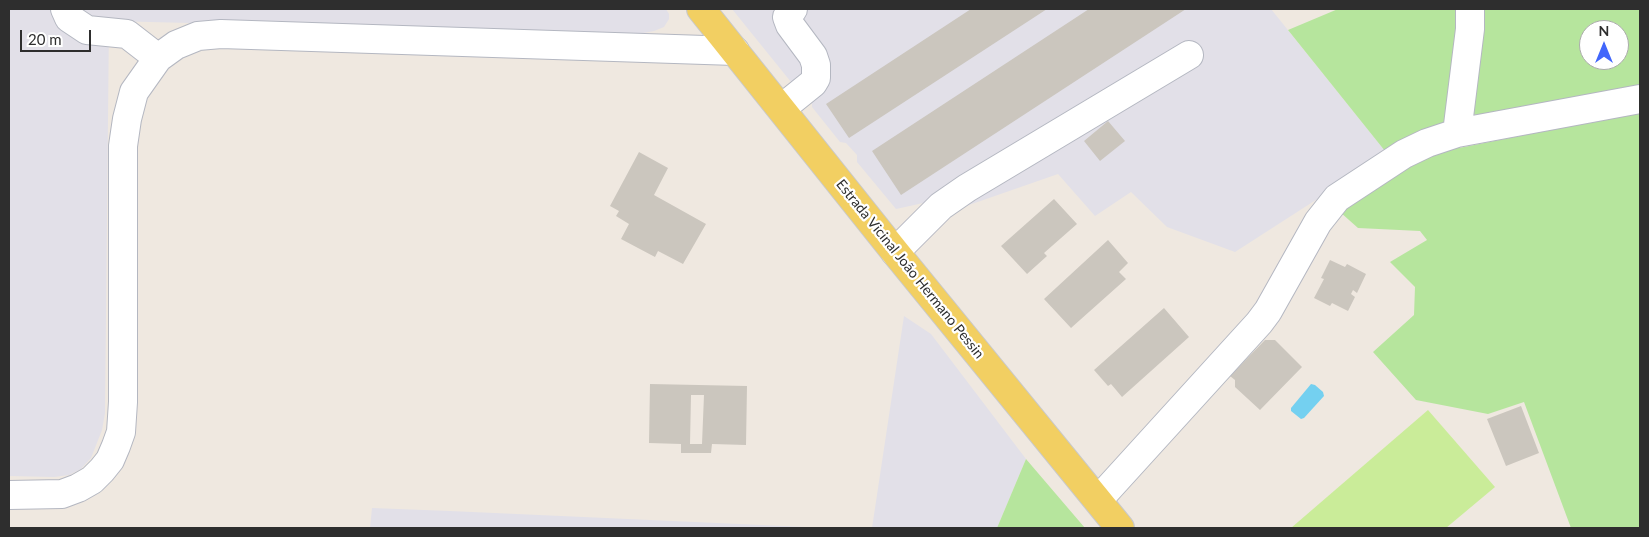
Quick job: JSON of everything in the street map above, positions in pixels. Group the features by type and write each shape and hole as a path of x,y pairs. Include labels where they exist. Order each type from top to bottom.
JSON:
{"main road":[{"name":"Estrada Vicinal João Hermano Pessin","path":"701,9 1120,528"}],"street":[{"path":"65,9 69,18 86,30 127,34 158,58"},
{"path":"782,108 813,83 816,78 816,65 813,56 790,25 787,17 793,9"},
{"path":"1457,133 1470,29 1470,9"},
{"path":"9,495 38,496 62,494 78,488 92,480 102,470 110,460 116,446 121,432 123,402 123,146 134,92 158,58 176,45 198,36 222,34 735,51"},
{"path":"896,252 941,206 967,188 1189,55"},
{"path":"1098,500 1259,323 1268,311 1318,222 1337,198 1404,154 1427,143 1457,133 1640,99"}],"shaded area":[{"path":"9,9 666,9 669,19 664,27 638,34 109,21 105,413 102,430 91,458 81,469 69,475 54,477 9,476"},
{"path":"732,9 1271,9 1386,152 1235,252 1167,227 1131,192 1095,216 1058,174 946,213 937,200 896,209 857,162 857,155 846,143 840,142 812,107 812,93 803,82 791,82"},
{"path":"904,316 931,334 1026,459 997,528 872,528"},
{"path":"372,508 450,511 828,528 370,528"}],"green space":[{"path":"1338,9 1457,9 1458,23 1449,129 1459,148 1640,112 1640,528 1571,528 1524,402 1488,414 1416,400 1373,352 1414,315 1415,287 1390,262 1427,240 1420,231 1358,228 1322,196 1385,151 1288,30"},
{"path":"1480,9 1640,9 1640,87 1476,115 1468,111"},
{"path":"1428,410 1495,487 1446,528 1291,528"},
{"path":"1026,459 1085,528 997,528"}],"water":[{"path":"1311,384 1323,392 1324,396 1301,419 1291,411 1291,408"}],"building":[{"path":"971,9 1047,9 849,138 826,104"},
{"path":"1089,9 1186,9 901,195 872,151"},
{"path":"1108,121 1125,141 1100,161 1084,141"},
{"path":"639,152 668,168 654,195 706,224 683,264 658,251 655,257 621,239 629,224 616,216 619,211 610,206"},
{"path":"1054,199 1077,224 1044,253 1047,256 1027,274 1001,246"},
{"path":"1108,240 1128,263 1119,272 1126,279 1071,328 1044,299"},
{"path":"1330,260 1345,267 1347,264 1366,274 1357,293 1353,290 1351,294 1355,297 1348,311 1332,303 1330,306 1314,298 1324,279 1321,278"},
{"path":"1164,308 1189,337 1122,397 1111,384 1108,386 1094,370"},
{"path":"1265,340 1275,340 1302,367 1260,410 1235,387 1235,380 1230,376"},
{"path":"650,384 747,386 746,445 712,444 711,453 681,453 681,444 649,443","holes":["691,395 704,395 702,444 690,444"]},
{"path":"1521,406 1539,453 1506,466 1487,419"}]}
